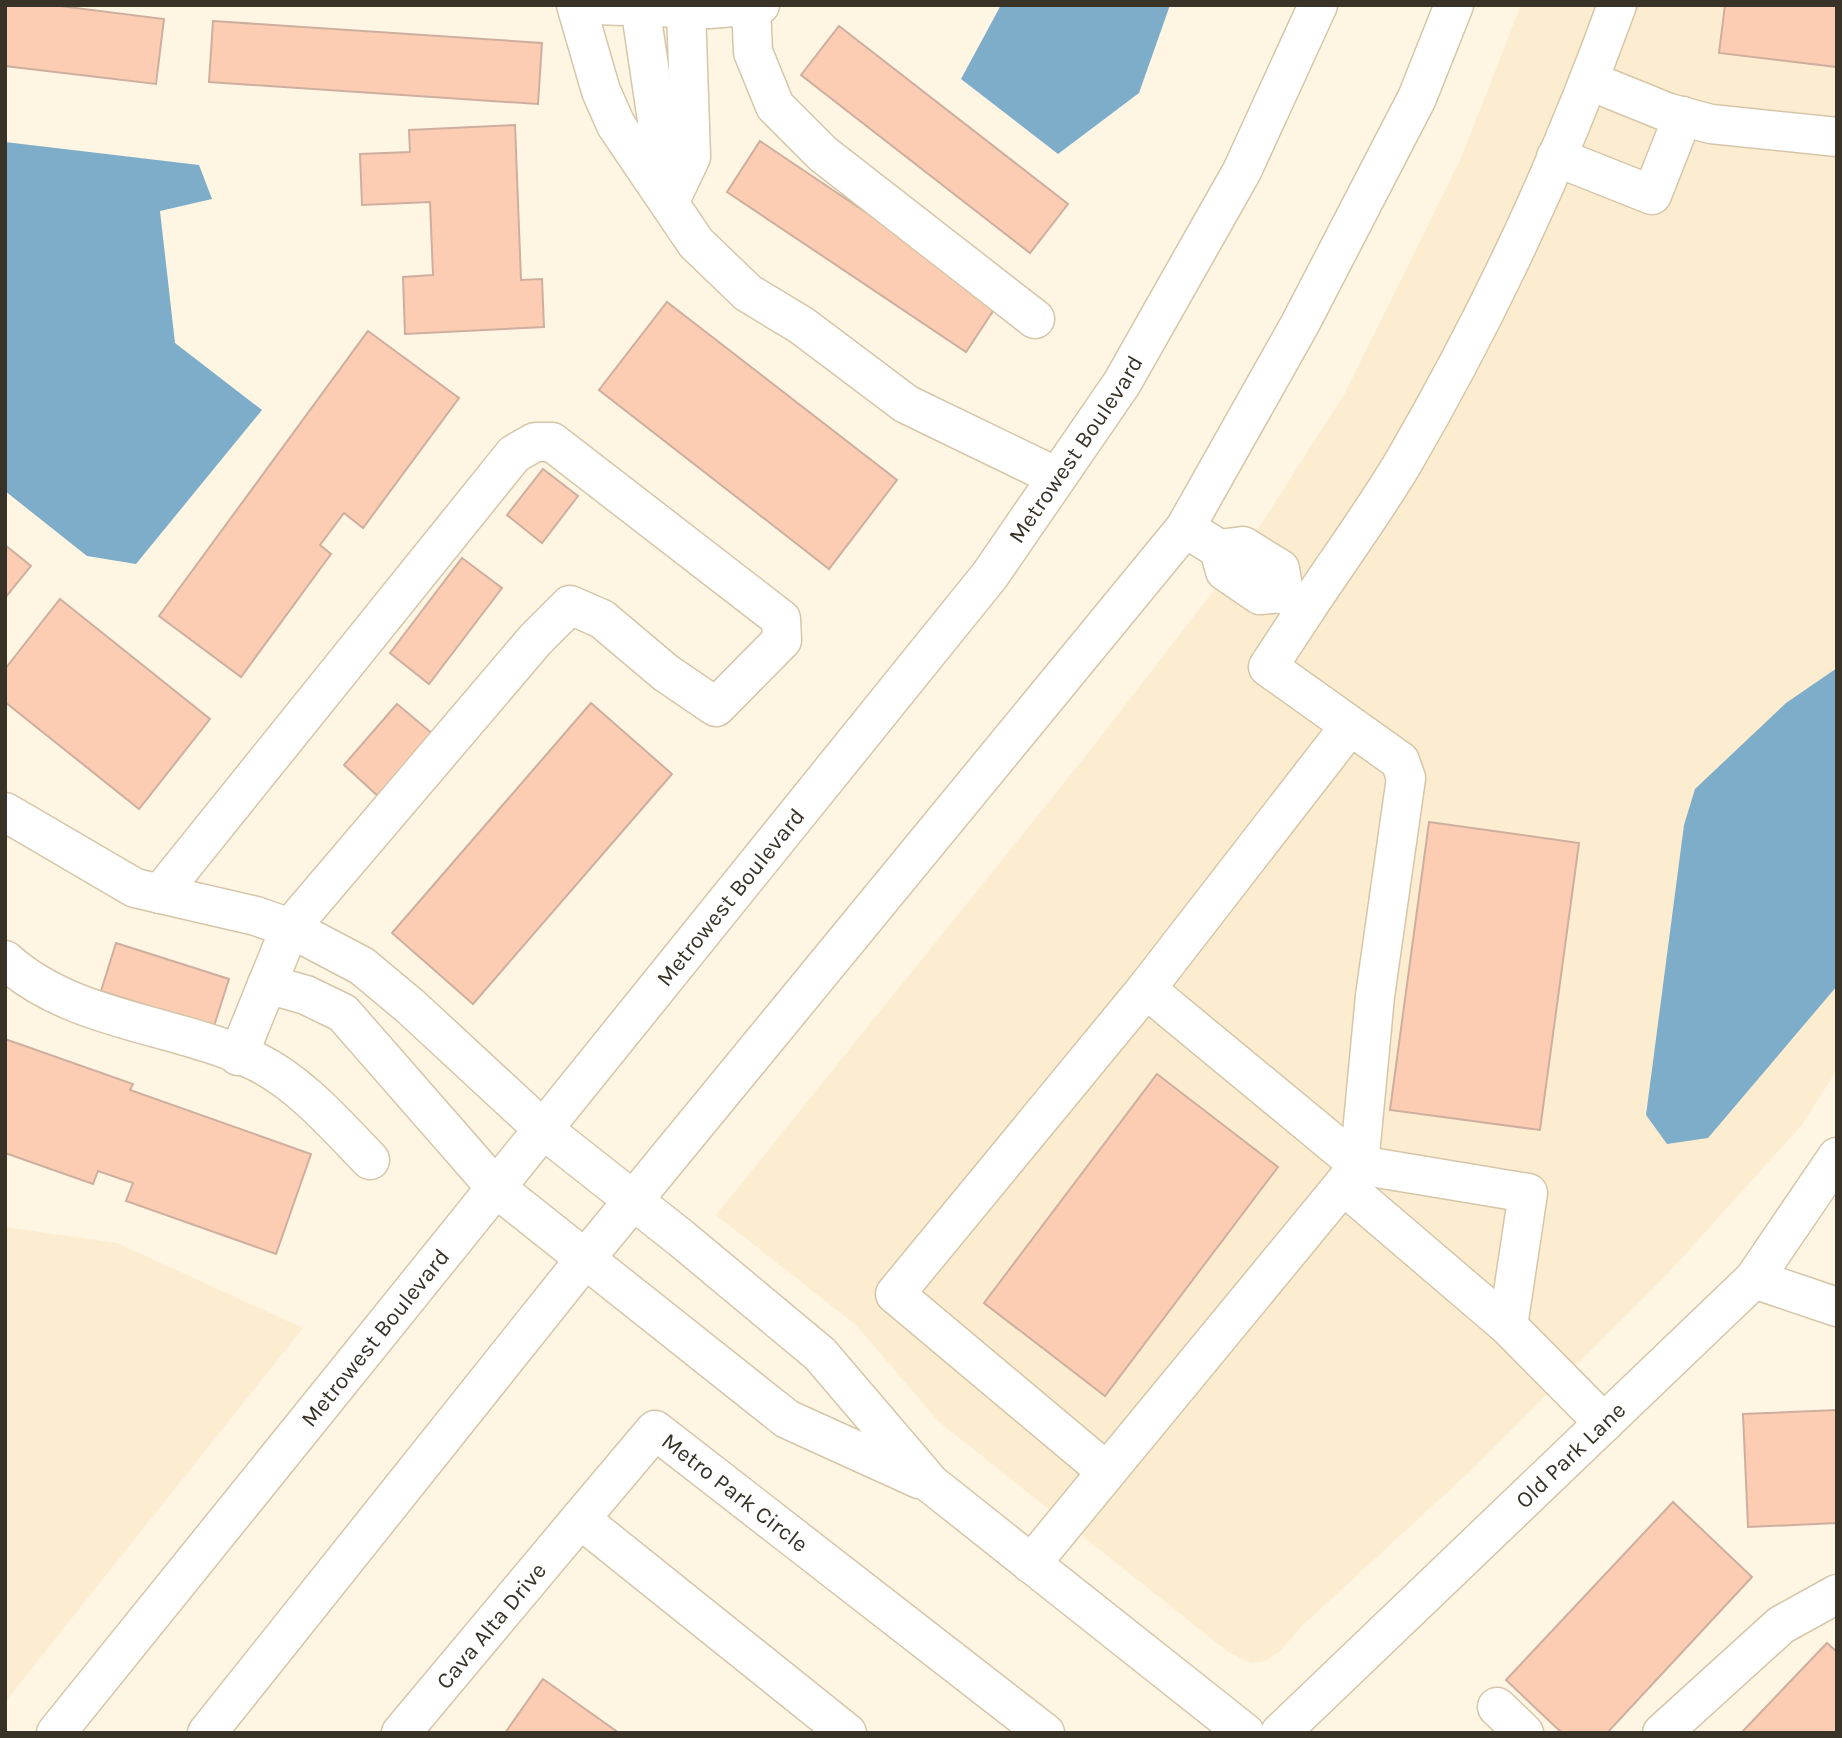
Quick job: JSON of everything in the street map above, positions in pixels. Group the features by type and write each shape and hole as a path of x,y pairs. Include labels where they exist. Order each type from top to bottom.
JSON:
{"street":[{"path":"576,5 601,91 616,125 696,243 748,293 801,325 906,404 1057,477"},
{"path":"596,5 686,8 760,5"},
{"name":"Metrowest Boulevard","path":"56,1733 990,575 1122,383 1242,172 1318,5"},
{"path":"207,1733 586,1259 1185,528 1294,336 1399,134 1417,98 1454,5"},
{"path":"1031,1564 1351,1175 1406,778 1400,761 1268,667 1295,601 1402,465 1466,350 1590,81 1617,5"},
{"path":"640,6 669,203"},
{"path":"751,6 753,52 775,106 823,154 1035,319"},
{"path":"669,203 691,157 686,8"},
{"path":"1590,81 1711,124 1837,137"},
{"path":"1556,157 1652,195 1683,116"},
{"path":"160,894 514,454 536,442 552,442 781,620 782,640 716,707 666,673 602,619 570,605 535,640 290,928 238,1056"},
{"path":"1185,528 1219,550 1224,571 1260,595 1295,601"},
{"path":"1106,1471 895,1294 1146,989 1349,727"},
{"path":"5,812 135,888 256,916 290,928 362,966 410,1006 544,1130 820,1354 930,1484 1245,1733"},
{"path":"5,960 20,973 58,995 257,1062 323,1111 370,1160"},
{"path":"267,984 306,995 343,1013 496,1188 787,1419 930,1484"},
{"path":"1146,989 1351,1175 1604,1423"},
{"name":"Old Park Lane","path":"1280,1733 1754,1279 1832,1173"},
{"path":"1351,1175 1528,1193 1508,1326"},
{"path":"1754,1279 1837,1307"},
{"name":"Metro Park Circle","path":"580,1519 655,1430 1045,1733"},
{"path":"580,1519 848,1733"},
{"name":"Cava Alta Drive","path":"401,1733 580,1519"},
{"path":"1662,1733 1781,1625 1837,1594"},
{"path":"1497,1707 1524,1733"}],"shaded area":[{"path":"1521,5 1837,5 1837,1070 1801,1126 1671,1270 1467,1474 1303,1625 1279,1652 1266,1661 1251,1663 1228,1652 938,1421 856,1325 716,1215 1088,753 1242,554 1345,393 1461,158"},
{"path":"5,1227 117,1243 303,1328 5,1702"}],"water":[{"path":"1001,5 1170,5 1139,93 1058,154 961,79"},
{"path":"5,142 199,165 212,199 160,211 175,343 262,410 136,564 87,556 5,491"},
{"path":"1837,668 1837,986 1708,1138 1667,1144 1646,1115 1684,825 1695,789 1786,703"}],"building":[{"path":"5,5 52,5 164,19 156,84 5,66"},
{"path":"1725,5 1837,5 1837,67 1719,53"},
{"path":"213,21 542,43 538,104 209,82"},
{"path":"839,26 1068,204 1030,253 801,75"},
{"path":"515,125 521,280 542,279 544,327 405,334 403,277 433,275 430,202 362,205 360,154 410,152 409,130"},
{"path":"760,141 999,302 966,352 727,192"},
{"path":"667,302 897,480 829,569 599,390"},
{"path":"368,331 459,398 363,528 344,513 320,545 331,554 241,677 159,616"},
{"path":"543,469 578,496 542,543 507,515"},
{"path":"5,545 31,566 5,598"},
{"path":"462,558 502,588 429,684 390,653"},
{"path":"60,599 210,719 139,809 5,702 5,669"},
{"path":"591,703 672,774 473,1004 392,933"},
{"path":"397,704 434,735 380,798 344,765"},
{"path":"1429,822 1579,843 1540,1130 1390,1110"},
{"path":"116,943 229,979 214,1026 101,991"},
{"path":"5,1039 133,1084 130,1090 311,1154 276,1254 126,1201 133,1183 98,1171 93,1184 5,1153"},
{"path":"1157,1074 1278,1167 1105,1396 984,1303"},
{"path":"1837,1410 1837,1523 1748,1527 1743,1414"},
{"path":"1673,1502 1752,1577 1607,1733 1562,1733 1506,1680"},
{"path":"1827,1643 1837,1652 1837,1733 1741,1733"},
{"path":"543,1679 619,1733 505,1733"}]}
